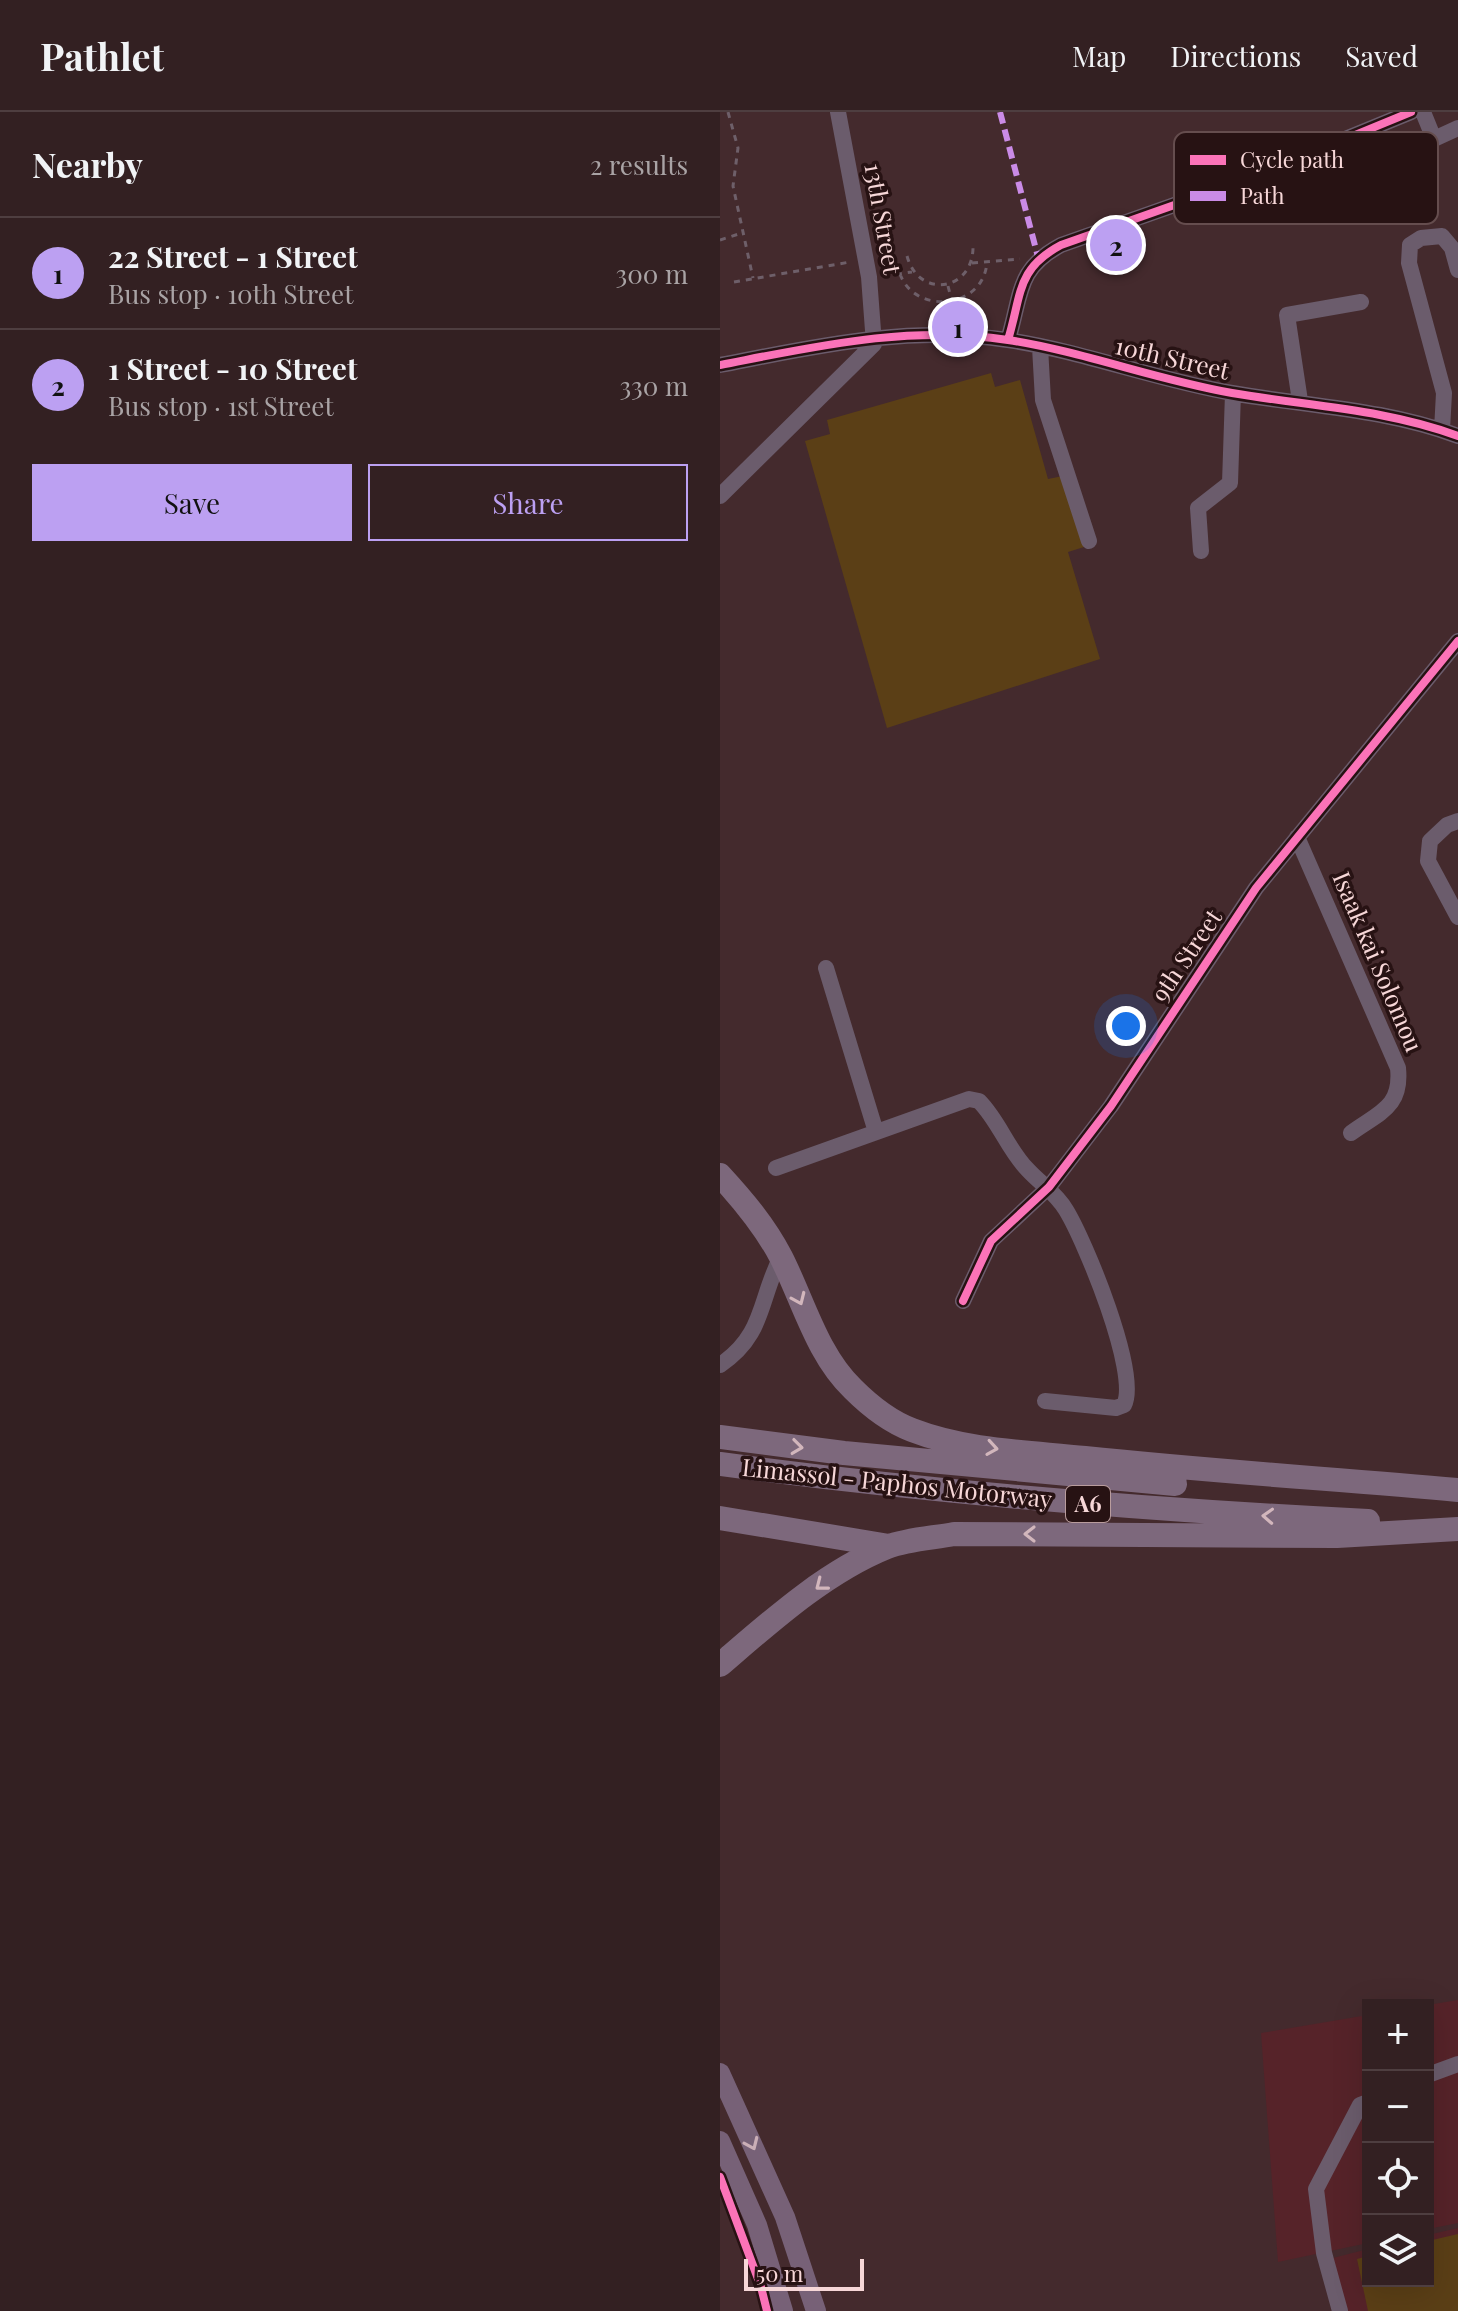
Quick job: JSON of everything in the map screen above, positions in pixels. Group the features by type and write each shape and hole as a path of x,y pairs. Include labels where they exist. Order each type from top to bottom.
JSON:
{"highway":[{"path":"720,1175 756,1217 781,1257 801,1305 837,1370 852,1388 911,1429 950,1441 1003,1449 1197,1470 1458,1491"},
{"name":"Limassol - Paphos Motorway","path":"720,1437 859,1455 1182,1485 1458,1491"},
{"name":"Limassol - Paphos Motorway","path":"720,1464 856,1483 1161,1510 1458,1527"},
{"path":"720,1518 889,1546"},
{"path":"720,1665 834,1574 889,1546 954,1534 1337,1536 1458,1527"}],"main road":[{"path":"720,2073 785,2217 816,2311"},
{"path":"720,2141 757,2225 779,2307"}],"street":[{"name":"13th Street","path":"838,112 869,277 876,335"},
{"path":"1362,132 1411,112"},
{"path":"1423,112 1431,132"},
{"path":"1438,137 1458,128"},
{"path":"1008,340 1026,275 1038,257 1061,245 1174,205"},
{"path":"1450,433 1451,391 1409,263 1410,245 1421,238 1442,236 1452,248 1458,270"},
{"path":"1300,401 1287,315 1361,302"},
{"path":"720,496 856,365 874,344 876,335"},
{"name":"10th Street","path":"720,365 876,335 1008,340 1149,376 1233,393 1300,401 1450,433"},
{"path":"1040,347 1043,400 1089,541"},
{"path":"1201,551 1198,508 1230,483 1233,393"},
{"name":"9th Street","path":"963,1301 991,1241 1049,1187 1111,1106 1256,888 1458,641"},
{"path":"1458,821 1447,825 1430,841 1428,861 1458,917"},
{"name":"Isaak kai Solomou","path":"1297,837 1398,1068 1400,1087 1394,1102 1351,1133"},
{"path":"826,968 876,1132"},
{"path":"776,1168 969,1099 979,1101 1027,1169 1049,1187 1066,1210 1100,1282 1129,1395 1124,1405 1116,1408 1045,1401"},
{"path":"720,1365 739,1352 752,1334 762,1316 772,1275 781,1257"},
{"path":"1434,2073 1458,2064"},
{"path":"1340,2311 1324,2253 1316,2189 1362,2104"}],"path":[{"path":"728,112 738,148 733,186 753,278"},
{"path":"720,240 742,233"},
{"path":"907,256 913,272 924,282 948,285 964,276 972,263 973,246"},
{"path":"972,263 1038,257"},
{"path":"734,282 865,259"},
{"path":"900,274 903,284 918,298 952,302 975,289 984,278 987,261"},
{"path":"869,277 913,272"},
{"path":"948,285 959,337"}],"shaded area":[{"path":"991,373 995,387 1020,380 1048,479 1063,476 1084,547 1068,552 1100,659 887,728 805,441 830,434 827,420"},
{"path":"1458,2000 1458,2223 1434,2228 1434,2071 1434,2004"},
{"path":"1362,2016 1362,2244 1278,2262 1261,2033"},
{"path":"1458,2228 1458,2311 1346,2311 1333,2258 1362,2251 1362,2287 1434,2287 1434,2234"},
{"path":"1458,2234 1458,2311 1368,2311 1363,2287 1434,2287 1434,2240"},
{"path":"1362,2258 1362,2283 1357,2259"}],"marked path":[{"path":"1000,112 1038,257"}],"cycle path":[{"path":"1362,132 1411,112"},
{"path":"1008,340 1023,284 1028,273 1046,254 1061,245 1174,205"},
{"path":"720,365 863,340 899,336 971,336 1036,345 1232,393 1403,420 1458,436"},
{"path":"963,1301 991,1241 1049,1187 1111,1106 1256,888 1458,641"},
{"path":"720,2177 767,2311"}],"place":[{"name":"1 Street - 10 Street","path":"1116,245"},
{"name":"22 Street - 1 Street","path":"958,327"}]}
